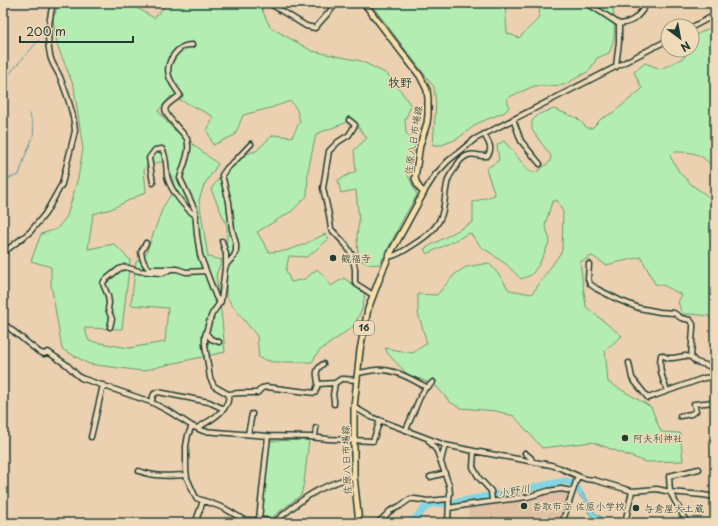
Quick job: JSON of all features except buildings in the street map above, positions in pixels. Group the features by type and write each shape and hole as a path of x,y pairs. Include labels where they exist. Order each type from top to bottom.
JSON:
{"main road":[{"name":"佐原八日市場線","path":"359,523 354,476 354,407 360,350 368,309 382,272 390,254 424,192 420,189 415,178 420,144 428,115 427,90 420,76 364,3"}],"street":[{"path":"3,253 30,232 44,214 62,184 75,131 75,124 63,85 50,56 48,45 48,29 53,3"},
{"path":"269,3 306,26 315,28 337,3"},
{"path":"586,3 619,24 634,20 648,3"},
{"path":"700,23 715,15"},
{"path":"616,67 619,42 619,24"},
{"path":"424,192 435,175 448,161 460,150 484,134 660,44"},
{"path":"192,45 186,46 177,51 170,61 168,68 169,78 180,95 165,107 165,110 177,128 184,134 187,141 188,150 180,178 195,210 198,248 216,297 220,303"},
{"path":"513,119 521,141 540,164"},
{"path":"349,120 355,125 349,135 338,142 329,151 323,188 331,229 346,245 352,256 355,269 355,282 364,290 373,295"},
{"path":"390,254 392,256 398,254 427,235 441,219 448,180 459,163 465,156 474,154 481,157 487,156 490,152 490,147 484,134"},
{"path":"225,268 234,256 236,244 232,229 228,198 222,175 251,144"},
{"path":"152,183 149,158 155,150 162,149 168,178 174,191 184,205 196,216"},
{"path":"222,241 226,254 222,298 212,314 206,332 205,345 211,382 214,386 228,394 257,393 262,388 267,387 315,393 318,384 316,371 323,364"},
{"path":"146,243 141,252 143,261 149,269 177,269 186,272 206,271"},
{"path":"589,264 588,279 590,284 597,289 639,308 674,313 682,318 690,320 693,324 691,357"},
{"path":"110,328 112,319 108,308 108,296 103,284 104,281 125,267 139,271 160,273 171,269"},
{"path":"3,323 39,352 44,354 48,352 67,365 81,378 151,402 203,431 373,441 380,420"},
{"path":"206,332 210,338 219,342"},
{"path":"667,391 660,369 659,361 661,355 668,358 685,356 691,357 696,362 709,366 715,371"},
{"path":"629,363 632,378 648,398 704,378 715,377"},
{"path":"358,373 384,370 399,374 426,387"},
{"path":"318,384 335,383 341,379 357,380"},
{"path":"406,430 420,397 426,387 433,382"},
{"path":"334,404 333,396 335,383"},
{"path":"91,437 104,385"},
{"path":"151,402 154,394 158,392 209,402 224,409"},
{"path":"197,428 224,409 228,402 228,394"},
{"path":"680,416 691,414 696,411 694,404 715,402"},
{"path":"354,407 371,417 445,445 551,464 586,479 632,491 657,489 715,497"},
{"path":"248,434 252,414"},
{"path":"192,426 188,435 186,446 186,475 196,498 224,508 244,520 260,519 272,523 314,492 354,476"},
{"path":"315,437 316,428"},
{"path":"260,519 268,436"},
{"path":"427,439 433,444 437,451 449,485 450,494 448,523"},
{"path":"441,462 445,445"},
{"path":"474,451 473,467 479,478 491,491 492,501"},
{"path":"525,453 531,458 532,461"},
{"path":"687,523 670,492 669,476 699,469"},
{"path":"138,471 145,474 169,476 186,475"},
{"path":"430,477 445,473"},
{"path":"562,523 575,481 578,476"},
{"path":"448,508 527,496 561,489 573,489"},
{"path":"625,523 632,491"},
{"path":"378,523 390,511 410,499 428,501 449,499"},
{"path":"197,523 197,518 203,501"}],"shaded area":[{"name":"香取市立 佐原小学校","path":"562,490 570,492 559,523 469,523 468,508"}],"green space":[{"path":"59,3 129,3 154,18 168,3 259,3 270,27 312,51 361,61 387,74 411,106 405,120 406,133 415,143 407,173 417,195 380,264 368,264 363,262 358,257 357,235 359,222 356,190 341,193 338,180 356,171 354,150 367,138 353,120 316,134 308,171 307,196 292,211 257,232 269,252 285,251 303,245 325,234 329,239 307,257 289,256 286,270 291,282 305,279 317,269 331,286 344,278 365,294 362,309 354,326 319,351 312,362 273,362 259,358 257,336 232,305 226,295 227,226 211,189 234,158 256,151 273,135 292,137 300,121 297,110 291,101 243,115 235,135 213,145 207,130 214,117 171,96 158,111 172,128 218,164 204,185 199,200 208,257 222,260 216,275 225,352 142,371 89,364 62,349 51,284 51,267 31,261 41,234 57,229 67,216 78,178 83,149 74,87 58,47 53,19","holes":["167,161 175,188 163,207 146,254 136,262 131,305 168,308 165,342 129,348 89,341 84,328 122,329 130,260 114,244 88,249 93,214 111,209 146,192 144,170 148,164"]},
{"path":"370,3 505,3 507,33 519,38 538,19 541,3 582,3 614,23 614,38 609,53 597,58 589,71 564,85 534,86 507,98 509,107 505,112 478,123 457,139 442,145 433,145 436,103 434,87"},
{"path":"591,3 612,3 614,17"},
{"path":"715,25 715,191 712,187 711,165 703,157 685,152 674,152 670,156 679,172 715,204 715,326 713,325 709,316 682,314 678,302 682,295 665,286 655,284 641,257 606,265 592,256 580,262 586,307 622,336 605,350 608,382 651,407 661,432 680,433 683,461 646,462 592,442 542,448 514,416 496,411 460,408 450,402 435,385 407,374 388,354 385,348 413,353 427,343 418,313 418,294 437,295 455,274 466,267 489,263 509,290 532,294 562,251 563,212 557,200 552,202 545,225 550,240 538,266 531,275 521,279 506,264 482,248 470,233 427,254 424,249 473,222 473,202 495,195 486,169 499,160 497,145 504,141 529,171 535,173 550,162 551,156 532,130 532,121 539,114 554,109 577,118 587,128 592,128 601,119 614,112 642,89 634,72 645,63 661,69 683,58 700,58 700,33"},
{"path":"309,440 301,495 270,519 261,517 268,441"}],"water":[{"path":"576,484 589,502 592,510 611,523 601,523 591,516 586,509 584,501 574,489"}],"waterway":[{"path":"3,81 39,40"},
{"path":"3,183 9,178 19,175 34,131 29,114"},
{"name":"小野川","path":"411,523 427,506 432,504 451,503 566,481 572,483 579,491"}],"place":[{"name":"観福寺","path":"333,258"},
{"name":"阿夫利神社","path":"625,438"},
{"name":"香取市立 佐原小学校","path":"524,506"},
{"name":"与倉屋大土蔵","path":"636,508"}],"district":[{"name":"牧野","path":"400,83"}]}
